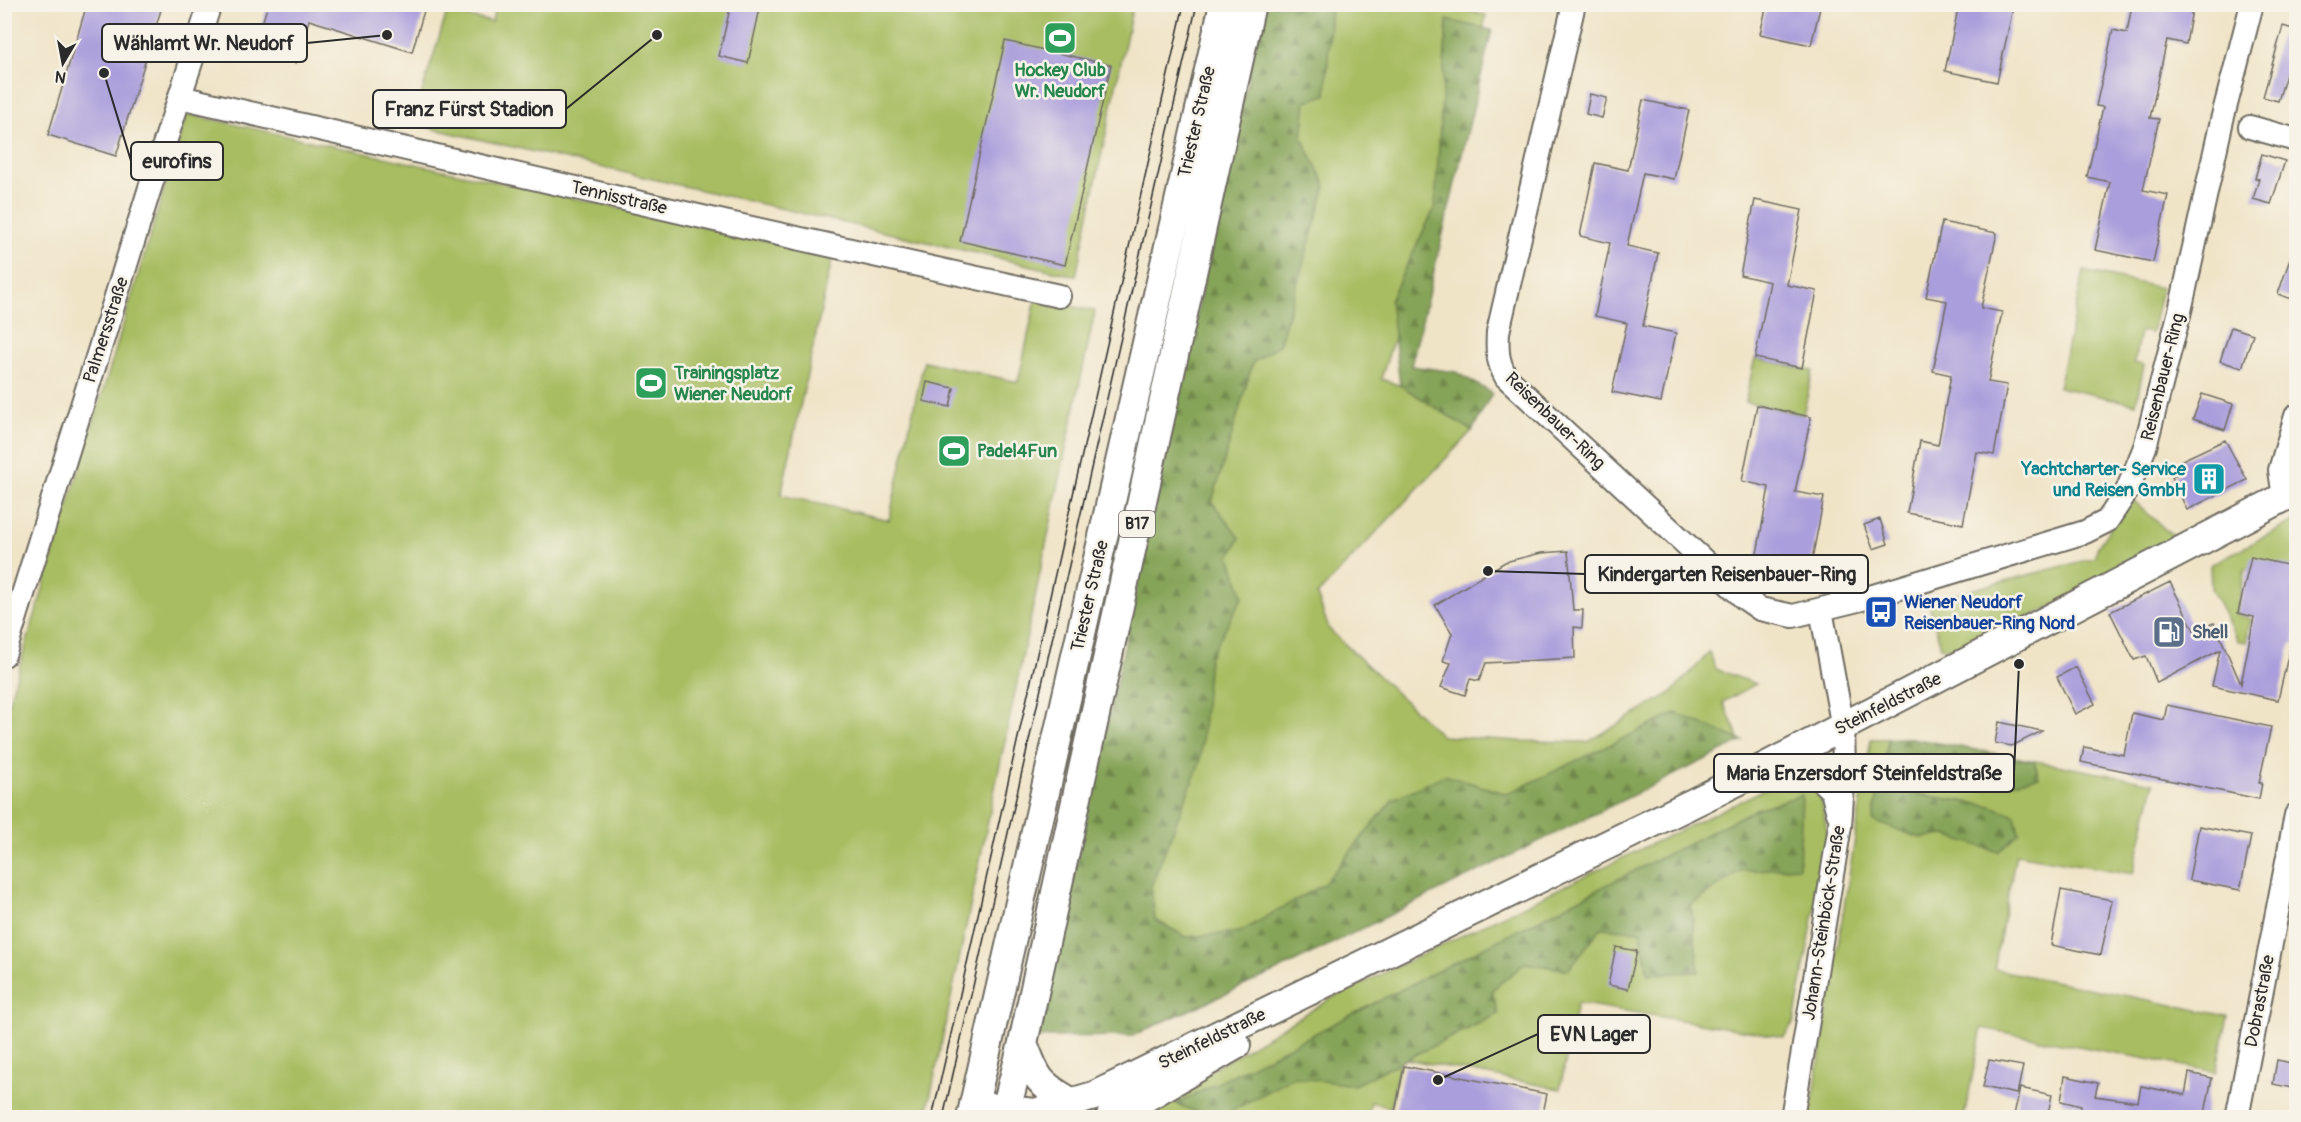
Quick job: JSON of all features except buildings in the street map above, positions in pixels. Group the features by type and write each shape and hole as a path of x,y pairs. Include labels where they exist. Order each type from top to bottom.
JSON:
{"main road":[{"name":"Triester Straße","path":"985,1113 1224,4"},
{"name":"Triester Straße","path":"985,1113 1023,1043 1251,4"},
{"name":"Steinfeldstraße","path":"985,1113 1035,1113 1094,1096 1744,778 2290,494"},
{"name":"Steinfeldstraße","path":"1110,1118 1411,942"},
{"path":"1023,1043 1035,1075 1047,1089 1071,1102"}],"street":[{"name":"Palmersstraße","path":"4,655 210,4"},
{"name":"Reisenbauer-Ring","path":"1574,4 1498,332 1499,364 1506,376 1744,598 1760,609 1793,616 1821,610 2085,532 2107,521 2127,491 2145,447 2180,311 2222,120 2252,4"},
{"name":"Tennisstraße","path":"180,98 712,220 1059,296"},
{"path":"2250,127 2296,140"},
{"path":"2290,494 2280,470 2296,416"},
{"path":"1821,610 1843,728"},
{"name":"Johann-Steinböck-Straße","path":"1792,1118 1840,826 1844,769 1843,728"},
{"path":"1744,778 1801,769 1808,772 1833,791 1840,826"},
{"name":"Dobrastraße","path":"2237,1118 2296,815"}],"green space":[{"path":"496,4 1133,5 1076,276 412,124 447,12 492,22"},
{"path":"1441,4 1486,15 1473,87 1381,379 1448,402 1472,431 1317,595 1329,629 1442,736 1519,741 1588,742 1671,693 1710,652 1715,669 1756,684 1723,702 1739,738 1272,973 1131,1036 1215,244 1266,5"},
{"path":"1264,5 1331,5 1326,95 1306,101 1302,138 1326,186 1279,345 1253,362 1212,502 1240,538 1230,556 1243,596 1209,658 1200,762 1151,886 1155,920 1186,937 1240,932 1324,884 1393,799 1445,775 1507,794 1676,713 1743,741 1272,973 1131,1036 1039,1037"},
{"path":"1447,20 1492,30 1411,366 1456,372 1492,393 1472,431 1400,385 1390,300 1435,207"},
{"path":"187,114 833,255 781,495 889,520 924,361 1018,382 1036,299 1095,311 926,1117 5,1118 5,714"},
{"path":"2084,271 2162,288 2152,333 2140,331 2134,363 2144,365 2136,404 2058,387"},
{"path":"1755,358 1813,371 1803,415 1745,402"},
{"path":"2131,498 2180,543 1965,649 1941,647 1928,601 2094,558 2098,546"},
{"path":"2296,520 2296,581 2245,569 2236,614 2251,619 2246,642 2238,641 2211,588 2210,565"},
{"path":"1911,738 2154,783 2133,874 2016,854 1994,969 2228,1016 2216,1072 1982,1028 1964,1117 1810,1118 1871,739"},
{"path":"1911,738 2034,761 2039,777 1983,789 1935,777 1912,775 1911,793 1991,806 2015,815 2019,833 1998,852 1946,835 1921,838 1873,821 1888,739"},
{"path":"1786,779 1805,781 1815,788 1822,803 1828,837 1794,1022 1784,1037 1577,1003 1560,1089 1401,1058 1390,1108 1371,1102 1367,1117 1130,1118 1332,998"},
{"path":"1802,795 1799,867 1740,871 1691,905 1699,972 1648,974 1640,931 1601,928 1568,970 1525,963 1492,990 1498,1014 1354,1085 1293,1077 1221,1117 1209,1117 1176,1104 1756,809"}],"tram line":[{"path":"932,1118 1184,4"},
{"path":"943,1118 1197,4"}],"place":[{"name":"Wählamt Wr. Neudorf","path":"387,35"},
{"name":"Franz Fürst Stadion","path":"657,35"},
{"name":"Hockey Club Wr. Neudorf","path":"1060,38"},
{"name":"eurofins","path":"104,73"},
{"name":"Trainingsplatz Wiener Neudorf","path":"651,383"},
{"name":"Padel4Fun","path":"954,451"},
{"name":"Yachtcharter- Service und Reisen GmbH","path":"2209,479"},
{"name":"Kindergarten Reisenbauer-Ring","path":"1488,571"},
{"name":"Wiener Neudorf Reisenbauer-Ring Nord","path":"1881,612"},
{"name":"Shell","path":"2169,632"},
{"name":"Maria Enzersdorf Steinfeldstraße","path":"2019,664"},
{"name":"EVN Lager","path":"1438,1080"}]}
